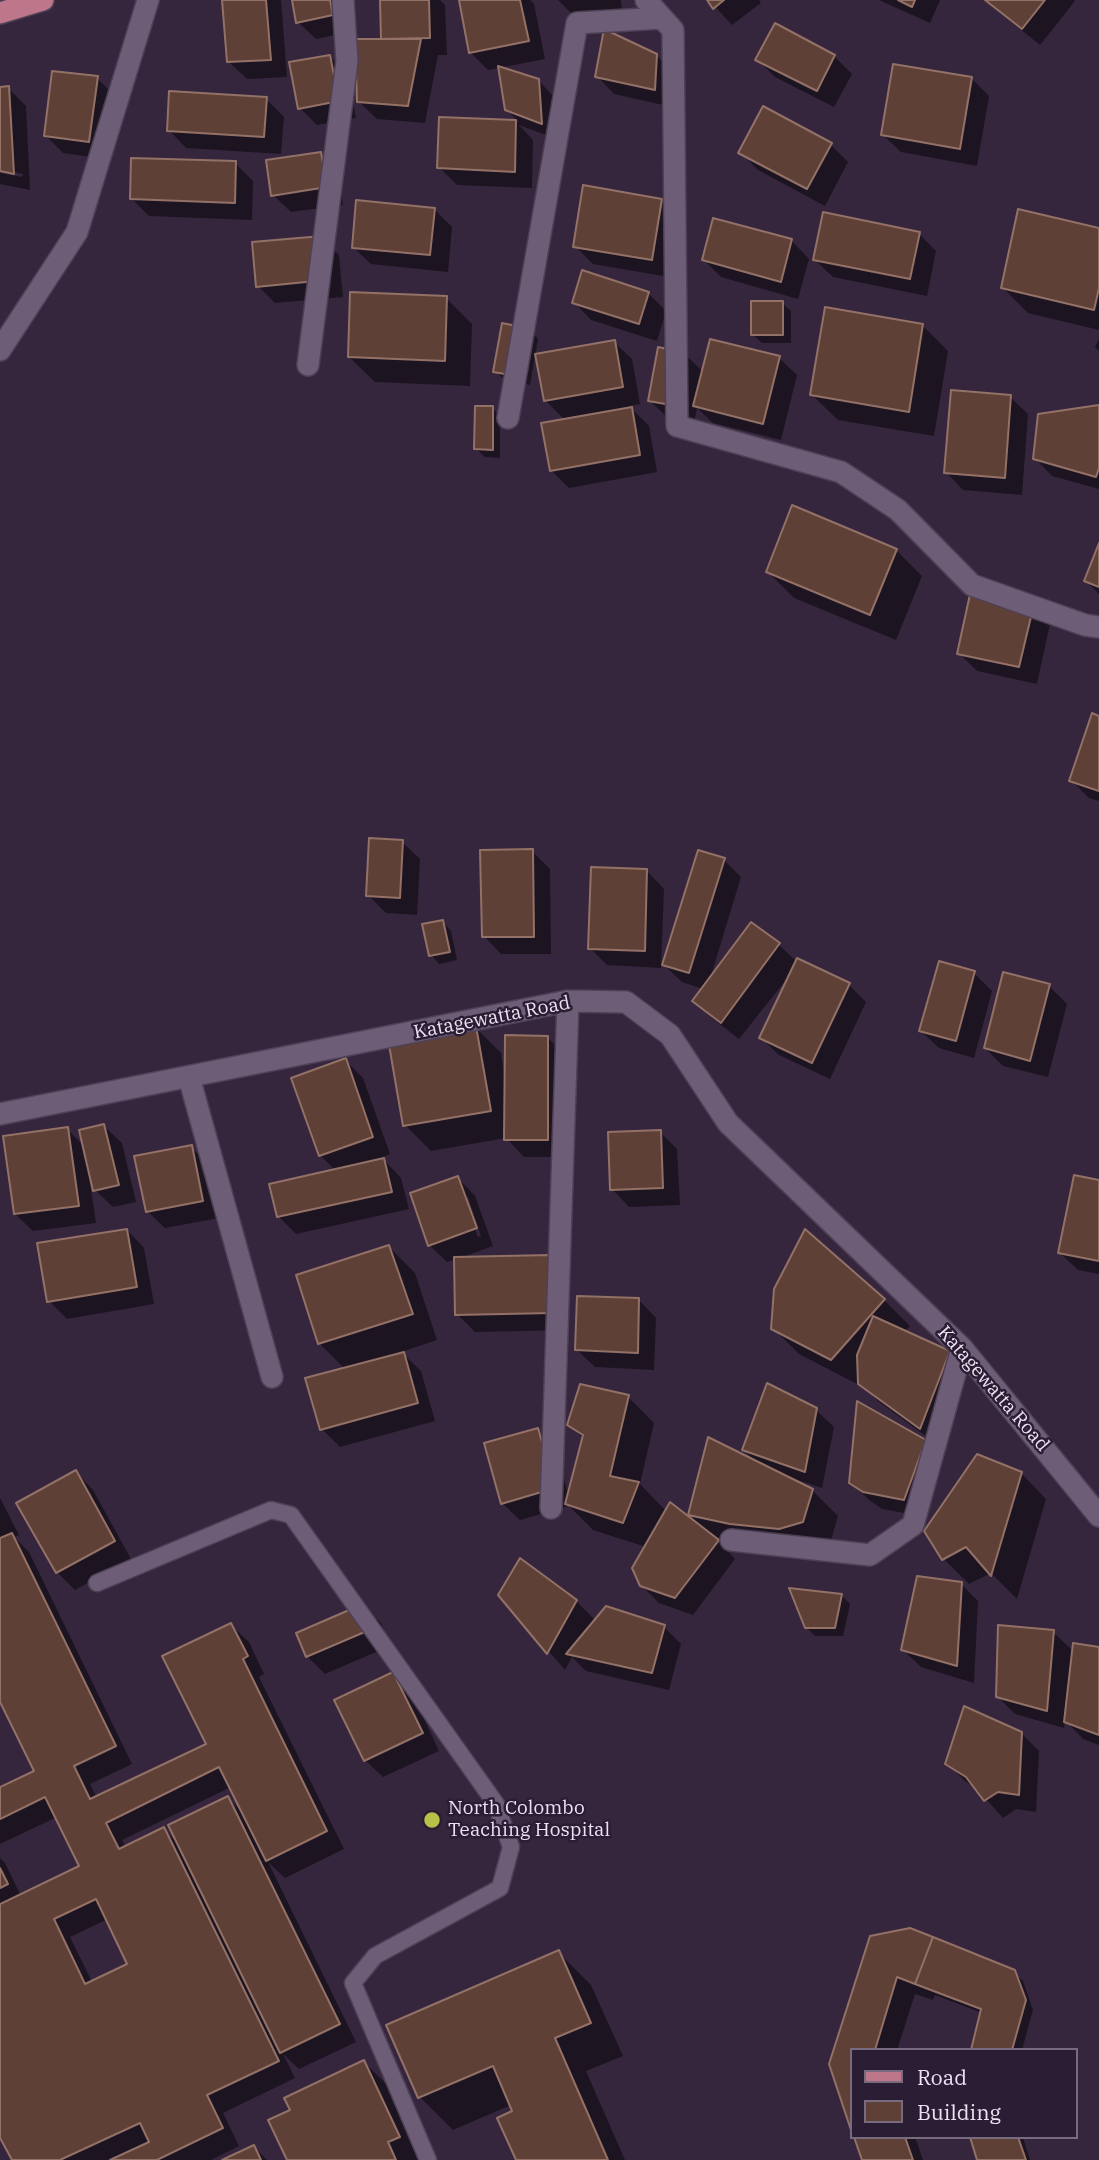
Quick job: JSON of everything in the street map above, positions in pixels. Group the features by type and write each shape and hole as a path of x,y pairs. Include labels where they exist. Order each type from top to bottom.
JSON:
{"main road":[{"path":"0,13 43,0"}],"street":[{"path":"0,350 78,232 148,0"},
{"path":"308,365 347,61 343,0"},
{"path":"646,0 673,30 677,425 841,472 898,510 972,585 1085,625 1099,627"},
{"path":"508,418 577,23 662,18"},
{"path":"551,1508 568,1001"},
{"name":"Katagewatta Road","path":"0,1114 568,1001 626,1002 670,1035 728,1123 962,1348 1099,1516"},
{"path":"189,1077 272,1377"},
{"path":"731,1540 870,1555 913,1525 962,1348"}],"lane":[{"path":"97,1583 271,1510 291,1515 496,1804 510,1847 500,1888 375,1956 353,1983 428,2160"}],"building":[{"path":"222,0 266,0 271,60 227,62"},
{"path":"292,0 330,0 333,15 296,23"},
{"path":"380,0 429,0 430,38 381,39"},
{"path":"459,0 520,0 529,41 469,53"},
{"path":"707,0 724,0 713,9"},
{"path":"898,0 915,0 912,7"},
{"path":"985,0 1045,0 1022,29"},
{"path":"775,23 835,55 817,91 755,60"},
{"path":"604,29 657,54 655,90 595,77"},
{"path":"355,39 421,39 408,106 357,102"},
{"path":"330,55 339,101 298,109 289,62"},
{"path":"893,64 972,77 960,149 881,135"},
{"path":"498,66 539,79 542,124 505,110"},
{"path":"52,71 98,76 89,142 44,136"},
{"path":"9,86 14,174 0,171 0,87"},
{"path":"169,91 267,97 264,137 167,131"},
{"path":"763,106 832,143 807,189 738,153"},
{"path":"439,117 516,120 515,172 437,168"},
{"path":"321,152 327,187 271,196 266,160"},
{"path":"131,158 236,161 235,203 130,199"},
{"path":"583,185 662,199 652,260 573,247"},
{"path":"356,200 435,208 430,255 352,248"},
{"path":"1018,209 1099,228 1099,288 1094,310 1001,288"},
{"path":"823,212 920,232 910,279 813,260"},
{"path":"713,218 792,239 781,282 702,260"},
{"path":"322,236 326,280 256,287 252,242"},
{"path":"582,270 649,292 639,324 572,303"},
{"path":"350,292 447,296 445,361 348,357"},
{"path":"751,301 783,301 783,335 751,335"},
{"path":"825,307 923,324 909,412 810,395"},
{"path":"502,323 531,329 522,377 493,372"},
{"path":"710,339 780,356 763,424 693,406"},
{"path":"615,340 623,387 544,401 535,354"},
{"path":"658,347 686,353 677,406 648,401"},
{"path":"951,390 1011,395 1005,478 944,473"},
{"path":"1099,405 1099,468 1096,477 1033,459 1038,414"},
{"path":"475,406 493,406 493,450 474,449"},
{"path":"632,407 640,455 550,471 541,423"},
{"path":"792,505 897,549 870,615 766,572"},
{"path":"1099,543 1099,587 1084,581"},
{"path":"972,585 1035,600 1019,667 957,654"},
{"path":"1092,713 1099,716 1099,791 1069,781"},
{"path":"369,838 403,840 400,898 366,896"},
{"path":"533,849 534,937 482,937 480,850"},
{"path":"698,850 725,858 689,973 662,965"},
{"path":"591,867 647,869 645,951 588,949"},
{"path":"443,920 450,952 429,956 422,924"},
{"path":"751,922 780,943 721,1023 692,1001"},
{"path":"797,958 850,983 812,1063 759,1038"},
{"path":"939,961 975,971 956,1041 919,1031"},
{"path":"1003,972 1050,984 1030,1061 984,1048"},
{"path":"476,1026 491,1111 403,1126 388,1039"},
{"path":"505,1035 548,1036 548,1140 504,1140"},
{"path":"346,1058 373,1137 319,1156 291,1078"},
{"path":"104,1124 119,1185 93,1191 79,1130"},
{"path":"68,1127 79,1206 14,1214 3,1136"},
{"path":"661,1130 663,1188 610,1190 608,1132"},
{"path":"192,1145 203,1201 146,1212 134,1156"},
{"path":"384,1158 392,1192 277,1217 269,1184"},
{"path":"1074,1175 1099,1180 1099,1261 1058,1253"},
{"path":"458,1176 477,1228 428,1246 410,1193"},
{"path":"127,1229 137,1287 47,1302 37,1243"},
{"path":"805,1229 885,1299 831,1360 771,1329 774,1289"},
{"path":"389,1245 413,1314 318,1344 296,1275"},
{"path":"551,1255 552,1313 455,1315 454,1257"},
{"path":"577,1296 639,1298 638,1353 575,1350"},
{"path":"873,1316 950,1351 920,1429 858,1384 857,1355"},
{"path":"404,1352 418,1403 320,1430 305,1378"},
{"path":"767,1383 817,1408 805,1472 742,1450"},
{"path":"580,1384 629,1395 610,1476 639,1482 623,1523 565,1504 583,1435 567,1425"},
{"path":"857,1401 926,1440 904,1500 863,1492 849,1483"},
{"path":"538,1428 555,1488 501,1504 484,1443"},
{"path":"708,1437 813,1489 803,1522 779,1529 730,1524 688,1515"},
{"path":"977,1454 1022,1472 991,1576 966,1547 942,1560 924,1531"},
{"path":"76,1470 115,1541 56,1573 16,1503"},
{"path":"670,1502 719,1540 675,1598 640,1586 632,1568"},
{"path":"12,1533 116,1746 74,1766 90,1799 206,1744 162,1656 231,1623 248,1656 243,1659 327,1831 266,1861 219,1767 106,1823 119,1849 164,1827 279,2061 207,2095 223,2128 157,2160 110,2160 149,2142 140,2123 60,2160 12,2160 0,2138 0,1904 79,1866 45,1797 0,1819 0,1787 34,1771 0,1702 0,1538","holes":["96,1899 127,1964 85,1984 54,1919"]},
{"path":"520,1558 577,1600 547,1654 498,1595"},
{"path":"917,1576 962,1582 957,1666 901,1650"},
{"path":"789,1588 842,1594 835,1628 805,1628"},
{"path":"363,1604 374,1628 306,1657 296,1633"},
{"path":"606,1606 665,1625 652,1673 566,1654"},
{"path":"998,1625 1054,1630 1047,1711 996,1697"},
{"path":"1073,1643 1099,1647 1099,1735 1064,1722"},
{"path":"393,1672 423,1733 364,1761 334,1700"},
{"path":"964,1706 1022,1732 1019,1795 998,1792 984,1801 966,1777 945,1764"},
{"path":"228,1796 340,2024 280,2053 168,1825"},
{"path":"0,1868 8,1884 0,1888"},
{"path":"910,1928 933,1937 915,1984 897,1977 876,2048 850,2048 850,2127 829,2064 870,1936"},
{"path":"933,1937 1015,1970 1026,2000 1013,2048 971,2048 981,2009 915,1984"},
{"path":"559,1950 591,2023 555,2038 608,2160 516,2160 497,2118 512,2111 493,2066 418,2098 386,2025"},
{"path":"364,2060 400,2137 388,2142 396,2160 287,2160 268,2120 290,2110 284,2098"},
{"path":"855,2139 906,2139 913,2160 862,2160"},
{"path":"971,2139 1019,2139 1026,2160 977,2160"},
{"path":"254,2145 261,2160 222,2160"}],"place":[{"name":"North Colombo Teaching Hospital","path":"432,1820"}]}
